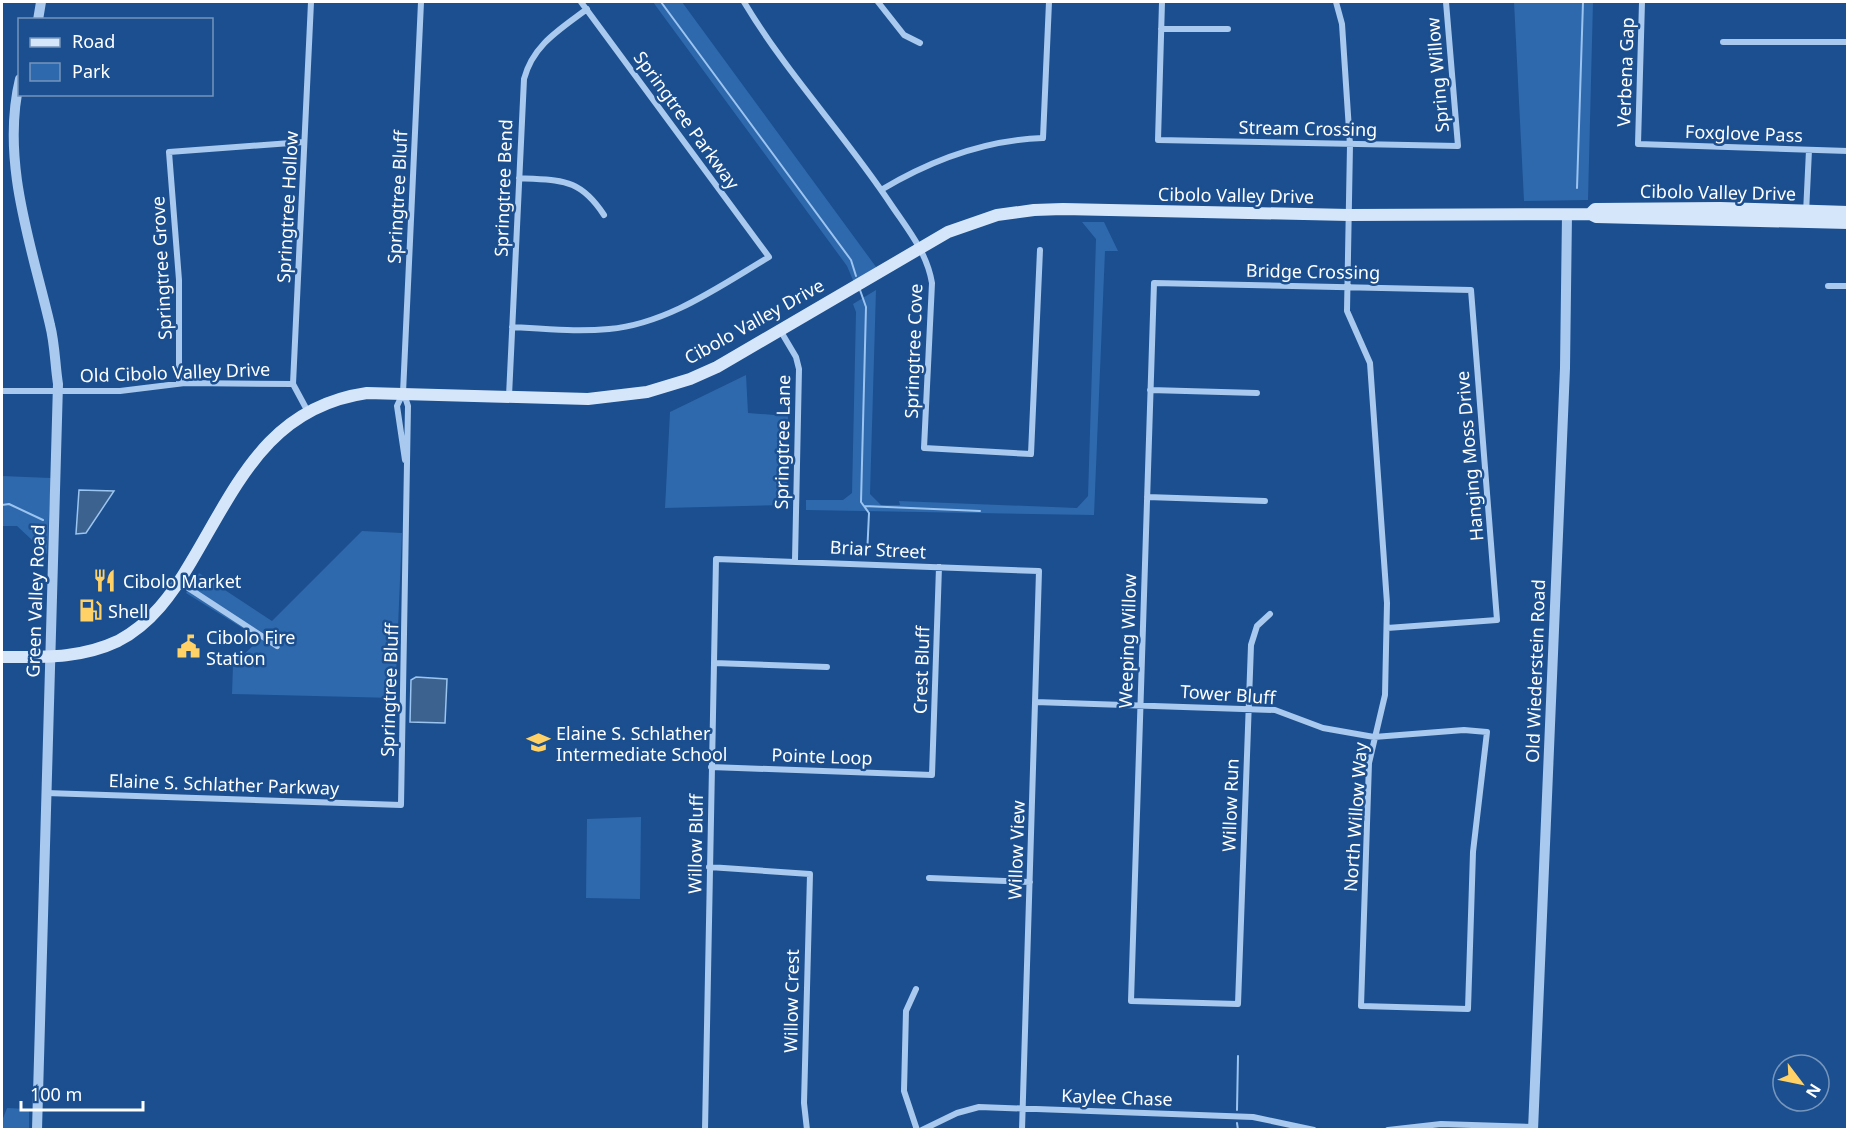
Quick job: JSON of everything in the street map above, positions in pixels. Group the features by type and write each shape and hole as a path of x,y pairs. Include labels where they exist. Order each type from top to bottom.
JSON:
{"main road":[{"name":"Cibolo Valley Drive","path":"2,657 75,656 119,640 150,618 179,582 266,443 307,410 349,395 403,393 588,399 647,392 690,379 717,367 919,247 948,232 997,216 1034,210 1349,215 1590,214 1596,217 1806,217 1848,212"},
{"name":"Cibolo Valley Drive","path":"1806,217 1848,223"}],"street":[{"path":"38,18 41,2"},
{"name":"Springtree Hollow","path":"293,384 312,2"},
{"name":"Springtree Bluff","path":"406,468 397,406 403,393 421,2"},
{"name":"Springtree Parkway","path":"512,327 609,329 643,322 680,308 769,257 581,2"},
{"name":"Springtree Cove","path":"744,2 881,190 919,247 929,267 932,283 924,448 1032,454 1040,250"},
{"path":"878,2 904,35 920,44"},
{"path":"881,190 938,160 996,143 1044,138 1049,2"},
{"path":"1162,2 1161,30 1227,29"},
{"name":"North Willow Way","path":"1336,2 1342,24 1350,145 1347,287 1349,319 1363,343 1370,363 1387,628 1385,695 1369,764 1361,1006 1468,1009 1473,852 1487,732"},
{"name":"Spring Willow","path":"1446,2 1458,146"},
{"name":"Verbena Gap","path":"1638,144 1642,2"},
{"name":"Springtree Bend","path":"509,396 522,99 528,63 543,42 587,9"},
{"name":"Stream Crossing","path":"1161,30 1158,140 1458,146"},
{"path":"1723,42 1848,42"},
{"name":"Green Valley Road","path":"18,89 13,115 14,172 24,226 51,328 58,390 37,1130"},
{"name":"Springtree Grove","path":"179,383 179,280 170,152 304,142"},
{"name":"Foxglove Pass","path":"1638,144 1848,151"},
{"path":"1806,217 1809,150"},
{"path":"519,178 562,181 577,185 591,197 604,215"},
{"name":"Old Wiederstein Road","path":"1534,1128 1565,368 1567,214"},
{"name":"Bridge Crossing","path":"1154,283 1471,290"},
{"name":"Weeping Willow","path":"1154,283 1131,1001 1238,1004"},
{"path":"1828,286 1848,286"},
{"name":"Hanging Moss Drive","path":"1387,628 1497,620 1471,290"},
{"name":"Springtree Lane","path":"780,329 796,357 798,369 795,560"},
{"name":"Old Cibolo Valley Drive","path":"2,391 120,391 179,383 293,384"},
{"path":"293,384 307,410"},
{"path":"1150,390 1257,393"},
{"name":"Springtree Bluff","path":"401,805 408,544 406,468 408,406 403,393"},
{"path":"1147,497 1265,501"},
{"name":"Briar Street","path":"716,560 795,560 1039,571"},
{"name":"Willow Bluff","path":"705,1130 716,560"},
{"name":"Crest Bluff","path":"932,775 939,567"},
{"name":"Willow View","path":"1022,1130 1039,571"},
{"path":"179,582 276,646"},
{"name":"Willow Run","path":"1238,1004 1252,636 1257,626 1270,614"},
{"path":"714,663 828,667"},
{"name":"Tower Bluff","path":"1035,702 1275,710 1323,728 1374,737 1464,730 1487,732"},
{"name":"Pointe Loop","path":"711,767 932,775"},
{"name":"Elaine S. Schlather Parkway","path":"46,794 401,805"},
{"name":"Willow Crest","path":"709,867 810,874 804,1103 807,1130"},
{"path":"929,878 1030,882"},
{"path":"916,989 906,1011 904,1083 906,1105 917,1130"},
{"name":"Kaylee Chase","path":"922,1130 967,1109 1253,1117 1314,1130"},
{"path":"1388,1130 1441,1124 1534,1128"}],"green space":[{"path":"653,2 682,2 879,271 855,285 847,266"},
{"path":"1514,2 1593,2 1588,200 1524,201"},
{"path":"1082,222 1104,222 1118,251 1105,251 1094,515 806,510 806,500 843,500 852,493 856,312 853,304 876,290 870,494 881,505 900,505 899,501 1077,508 1088,496 1096,239"},
{"path":"746,375 748,413 788,416 787,505 665,508 670,412"},
{"path":"2,476 51,478 47,554 17,526 2,526"},
{"path":"362,531 402,533 395,698 232,694 233,665 260,639 186,593 199,573 272,621"},
{"path":"641,817 640,899 586,898 587,819"},
{"path":"7,1108 29,1109 29,1129 2,1129 2,1121"}],"shaded area":[{"path":"79,490 114,491 86,533 76,534"},
{"path":"416,677 447,679 445,723 410,722 411,680"}],"waterway":[{"path":"661,2 851,260 856,276"},
{"path":"1577,188 1583,2"},
{"path":"860,290 866,307 861,502 869,513 867,556"},
{"path":"2,505 9,504 43,520"},
{"path":"864,506 980,511"},
{"path":"1237,1110 1238,1056"},
{"path":"1237,1123 1238,1130"}],"place":[{"name":"Cibolo Market","path":"105,581"},
{"name":"Shell","path":"90,611"},
{"name":"Cibolo Fire Station","path":"188,647"},
{"name":"Elaine S. Schlather Intermediate School","path":"538,743"}]}
